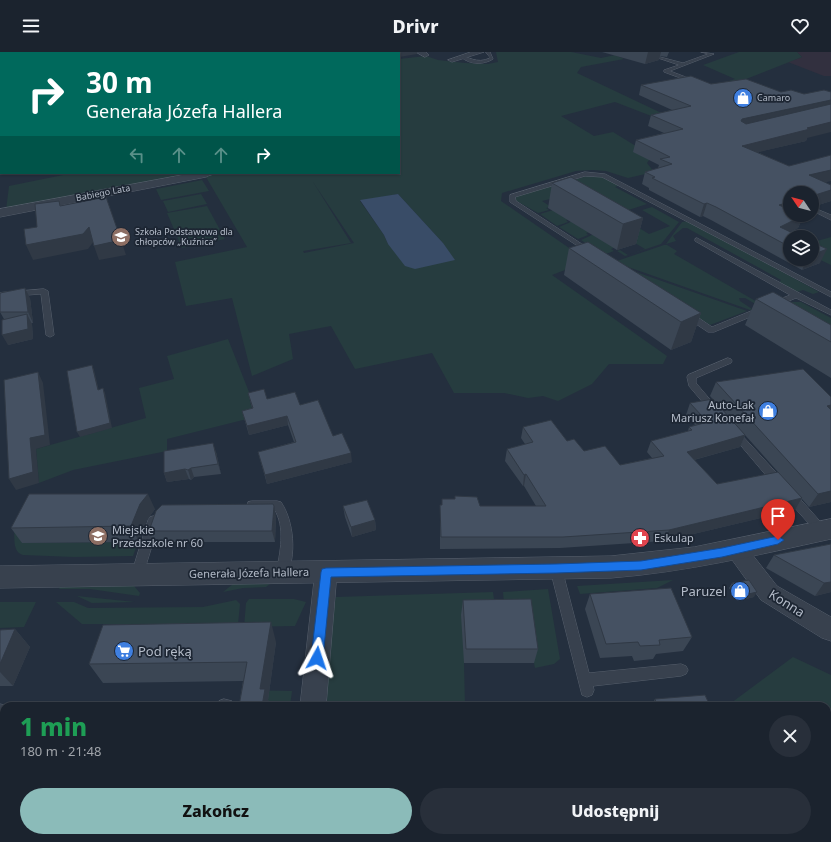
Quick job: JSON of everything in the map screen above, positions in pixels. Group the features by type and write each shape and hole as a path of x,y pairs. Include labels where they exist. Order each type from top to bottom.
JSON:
{"street":[{"path":"452,60 480,52"},
{"name":"Babiego Lata","path":"0,213 211,174"},
{"name":"Generała Józefa Hallera","path":"0,577 556,569 656,564 736,550 826,530"},
{"name":"Konna","path":"736,550 769,593 831,630"},
{"path":"312,702 326,572"}],"lane":[{"path":"463,57 471,61 486,61 492,58 488,52"},
{"path":"698,83 666,71 712,54 703,52"},
{"path":"660,58 682,64"},
{"path":"598,257 513,202 512,196 585,174 603,174 831,295"},
{"path":"819,213 831,218"},
{"path":"697,240 831,314"},
{"path":"0,295 44,291 50,335"},
{"path":"678,308 711,330 796,295"},
{"path":"762,310 770,314"},
{"path":"728,361 691,377 692,384 722,419 826,530"},
{"path":"237,505 269,504 277,505 281,510 287,539 282,573"},
{"path":"137,575 154,520 163,510"},
{"path":"556,569 562,600 586,685 681,670"}],"shaded area":[{"path":"797,52 831,52 831,76 824,76 788,62 802,57"}],"green space":[{"path":"496,52 571,52 601,58 615,55 624,59 581,67 577,73 710,136 667,122 615,102 561,116 594,136 613,132 652,156 647,163 654,172 628,178 606,171 576,171 502,193 501,201 588,261 552,275 667,356 663,364 609,364 592,384 558,401 543,396 528,398 504,393 454,393 432,353 355,369 331,326 289,334 293,359 252,376 232,298 186,306 175,262 247,247 206,177 206,174 400,174 400,59 426,56 438,60 488,64 498,62","holes":["313,182 354,243 304,253 303,251 351,243","398,194 443,243 388,244 384,235 360,201"]},
{"path":"739,52 797,52 802,57 713,92 705,89 735,79 703,65"},
{"path":"68,174 193,174 6,210 9,186"},
{"path":"598,175 620,185 615,187 647,204 616,214 649,234 670,226 642,210 652,207 679,222 661,244 628,255 645,249 558,197 542,201 551,207 546,208 549,210 538,213 515,200 516,196 519,195 587,176"},
{"path":"202,180 209,191 161,200 156,189"},
{"path":"201,194 207,204 168,212 163,201"},
{"path":"207,206 225,239 182,248 167,213"},
{"path":"553,210 570,219 566,220 568,222 557,226 540,214"},
{"path":"573,221 591,232 586,233 588,235 578,239 559,227"},
{"path":"689,221 819,292 813,294 803,290 797,292 779,283 781,280 687,228 683,228 673,236 676,241 666,244 682,222"},
{"path":"594,234 616,247 611,249 614,251 603,255 581,240"},
{"path":"831,237 831,265 819,259 819,240"},
{"path":"667,245 677,251 674,254 759,303 759,306 745,298 739,298 740,301 752,309 750,310 614,262"},
{"path":"620,250 628,255 625,256 617,251"},
{"path":"622,267 747,311 710,325 621,269"},
{"path":"787,302 801,302 831,318 831,341"},
{"path":"228,339 249,392 250,402 255,417 167,439 167,451 73,470 39,483 36,449 146,418 139,388 174,379 167,356"},
{"path":"14,528 22,543 138,542 133,556 74,557 23,555 17,551 16,548"},
{"path":"673,580 657,588 580,594 577,586"},
{"path":"233,584 270,584 266,587 243,588 223,592"},
{"path":"134,586 140,593 139,596 90,589 59,589 60,587"},
{"path":"548,589 560,659 554,664 535,668 534,663 505,614 503,592"},
{"path":"493,592 496,614 464,663 465,702 327,702 328,635 336,597"},
{"path":"77,596 135,602 92,603"},
{"path":"249,599 294,599 306,602 295,626 244,627 246,603"},
{"path":"236,600 240,604 238,624 82,624 56,602 74,602 88,608 203,607"},
{"path":"0,602 36,602 24,627 0,628"},
{"path":"793,657 831,675 831,702 732,702"},
{"path":"244,690 292,691 291,702 241,702"}],"water":[{"path":"398,194 443,243 455,260 415,269 405,266 388,244 384,235 360,200"}],"building":[{"path":"691,76 711,84 746,79 781,92 791,90 804,94 824,90 831,92 831,100 742,119 741,121 746,124 831,104 831,122 807,128 810,129 742,146 789,166 831,155 831,170 809,175 831,185 831,190 819,194 819,186 783,186 783,204 779,205 783,207 783,222 790,222 780,227 786,230 783,230 783,243 716,207 707,203 704,204 652,178 655,177 645,172 672,164 660,159 670,157 636,140 683,129 651,115 691,106 641,85"},
{"path":"571,177 643,218 623,224 552,183"},
{"path":"106,197 121,240 94,246 89,227 83,234 26,245 24,229 37,227 35,204 59,201 60,206"},
{"path":"588,242 701,313 681,322 569,248"},
{"path":"819,245 827,249 819,252"},
{"path":"25,288 28,312 0,312 0,293"},
{"path":"773,292 831,325 831,342 756,299"},
{"path":"27,314 28,329 2,335 2,320"},
{"path":"92,365 98,390 103,388 110,423 77,432 67,371"},
{"path":"803,369 831,397 831,405 827,406 831,410 831,491 818,494 716,382"},
{"path":"38,372 45,435 30,438 33,472 9,479 4,380"},
{"path":"264,389 267,399 295,392 300,405 318,400 333,436 342,433 351,453 265,475 258,452 296,442 287,416 247,426 242,411 253,408 248,393"},
{"path":"713,399 745,435 687,452 717,484 778,472 802,498 669,530 563,537 441,537 440,505 442,505 442,499 455,499 455,496 477,497 480,506 546,506 526,474 524,475 507,449 533,442 523,427 551,420 567,441 574,439 584,451 605,446 620,465 664,456 651,441 692,430 689,427 704,423 698,417 702,416 690,403"},
{"path":"213,443 218,464 164,473 164,451"},
{"path":"29,494 148,494 140,504 131,526 11,528"},
{"path":"367,500 375,520 351,527 343,506"},
{"path":"273,504 272,531 149,531 156,511 162,505"},
{"path":"831,544 831,582 824,583 774,555"},
{"path":"749,580 757,592 740,596 732,583"},
{"path":"671,588 692,637 659,640 660,645 640,646 638,642 606,644 590,594"},
{"path":"531,599 538,649 466,649 463,600"},
{"path":"271,622 260,689 265,689 263,702 240,702 247,662 89,664 103,625"},
{"path":"15,629 0,664 0,630"},
{"path":"705,695 708,702 656,702 655,699"}],"place":[{"name":"Camaro","path":"743,98"},
{"name":"Szkoła Podstawowa dla chłopców „Kuźnica”","path":"121,237"},
{"name":"Auto-Lak Mariusz Konefał","path":"768,411"},
{"name":"Miejskie Przedszkole nr 60","path":"98,536"},
{"name":"Eskulap","path":"640,538"},
{"name":"Paruzel","path":"740,591"},
{"name":"Pod ręką","path":"124,651"}],"route":[{"path":"317,658 326,572 556,569 656,564 722,553 778,540"}]}
